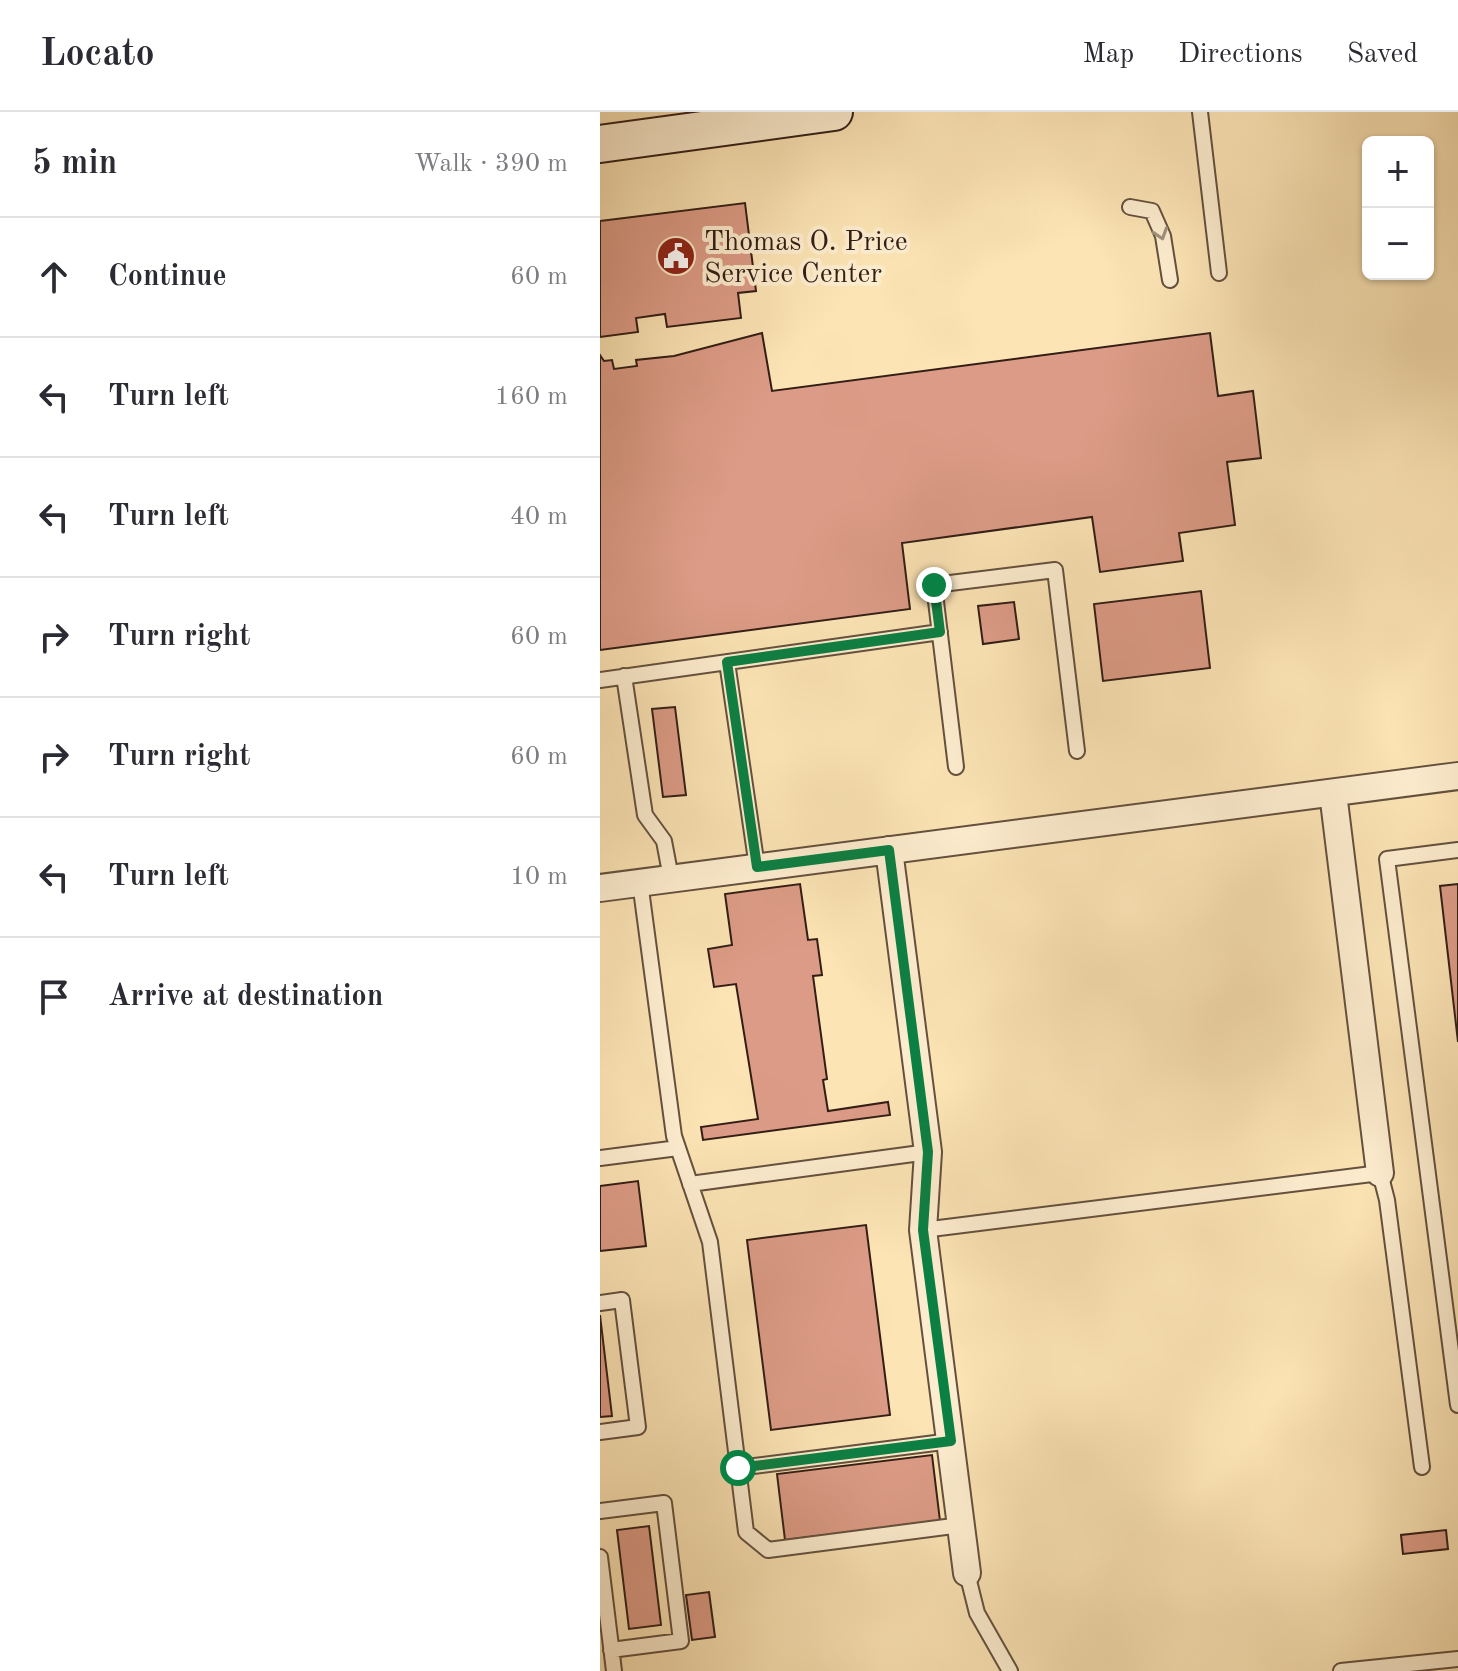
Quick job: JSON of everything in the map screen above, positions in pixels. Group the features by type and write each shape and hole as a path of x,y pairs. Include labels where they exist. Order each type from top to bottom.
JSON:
{"main road":[{"path":"600,144 834,112"}],"street":[{"path":"600,888 1458,776"},
{"path":"1333,793 1380,1173"},
{"path":"889,850 928,1152 923,1230 967,1573"}],"lane":[{"path":"1200,112 1219,273"},
{"path":"1130,207 1152,211 1163,236 1170,280"},
{"path":"956,767 934,585 1055,570 1077,751"},
{"path":"600,680 940,632"},
{"path":"727,662 757,867"},
{"path":"624,676 645,815 664,841 671,878"},
{"path":"1458,850 1387,859 1451,1297 1458,1405"},
{"path":"640,882 678,1148 710,1242 746,1532 768,1550 961,1525"},
{"path":"600,1158 678,1148"},
{"path":"690,1184 928,1152"},
{"path":"923,1230 1380,1173 1387,1200 1422,1467"},
{"path":"600,1303 622,1300 638,1427 600,1432"},
{"path":"738,1468 951,1441"},
{"path":"600,1511 664,1503 681,1641 611,1650"},
{"path":"600,1557 614,1671"},
{"path":"967,1573 977,1613 1010,1671"},
{"path":"1341,1671 1458,1659"}],"building":[{"name":"Thomas O. Price Service Center","path":"745,203 756,291 738,293 741,318 667,327 665,314 636,318 638,332 600,337 600,221"},
{"path":"762,333 772,391 1210,333 1218,396 1253,391 1261,458 1227,462 1235,525 1179,533 1183,561 1100,572 1092,517 902,543 910,609 600,650 600,355 604,361 612,360 614,369 637,366 636,360 674,356"},
{"path":"1201,591 1210,668 1103,681 1094,604"},
{"path":"1014,602 1019,639 983,644 978,606"},
{"path":"675,707 686,795 663,797 652,709"},
{"path":"800,884 808,940 817,939 822,975 813,976 827,1079 823,1080 828,1111 888,1102 890,1115 703,1140 701,1127 758,1119 736,984 714,987 708,949 732,945 725,894"},
{"path":"1458,884 1458,1042 1440,886"},
{"path":"638,1181 646,1246 600,1251 600,1186"},
{"path":"866,1225 890,1415 771,1430 747,1240"},
{"path":"600,1315 612,1416 600,1417"},
{"path":"932,1455 940,1521 785,1540 777,1474"},
{"path":"649,1526 661,1625 629,1629 617,1530"},
{"path":"1446,1530 1448,1549 1403,1554 1401,1535"},
{"path":"709,1592 715,1637 692,1640 686,1595"}],"place":[{"name":"Thomas O. Price Service Center","path":"676,256"}],"route":[{"path":"738,1468 951,1441 923,1230 928,1152 889,850 757,867 727,662 940,632 934,585"}]}
